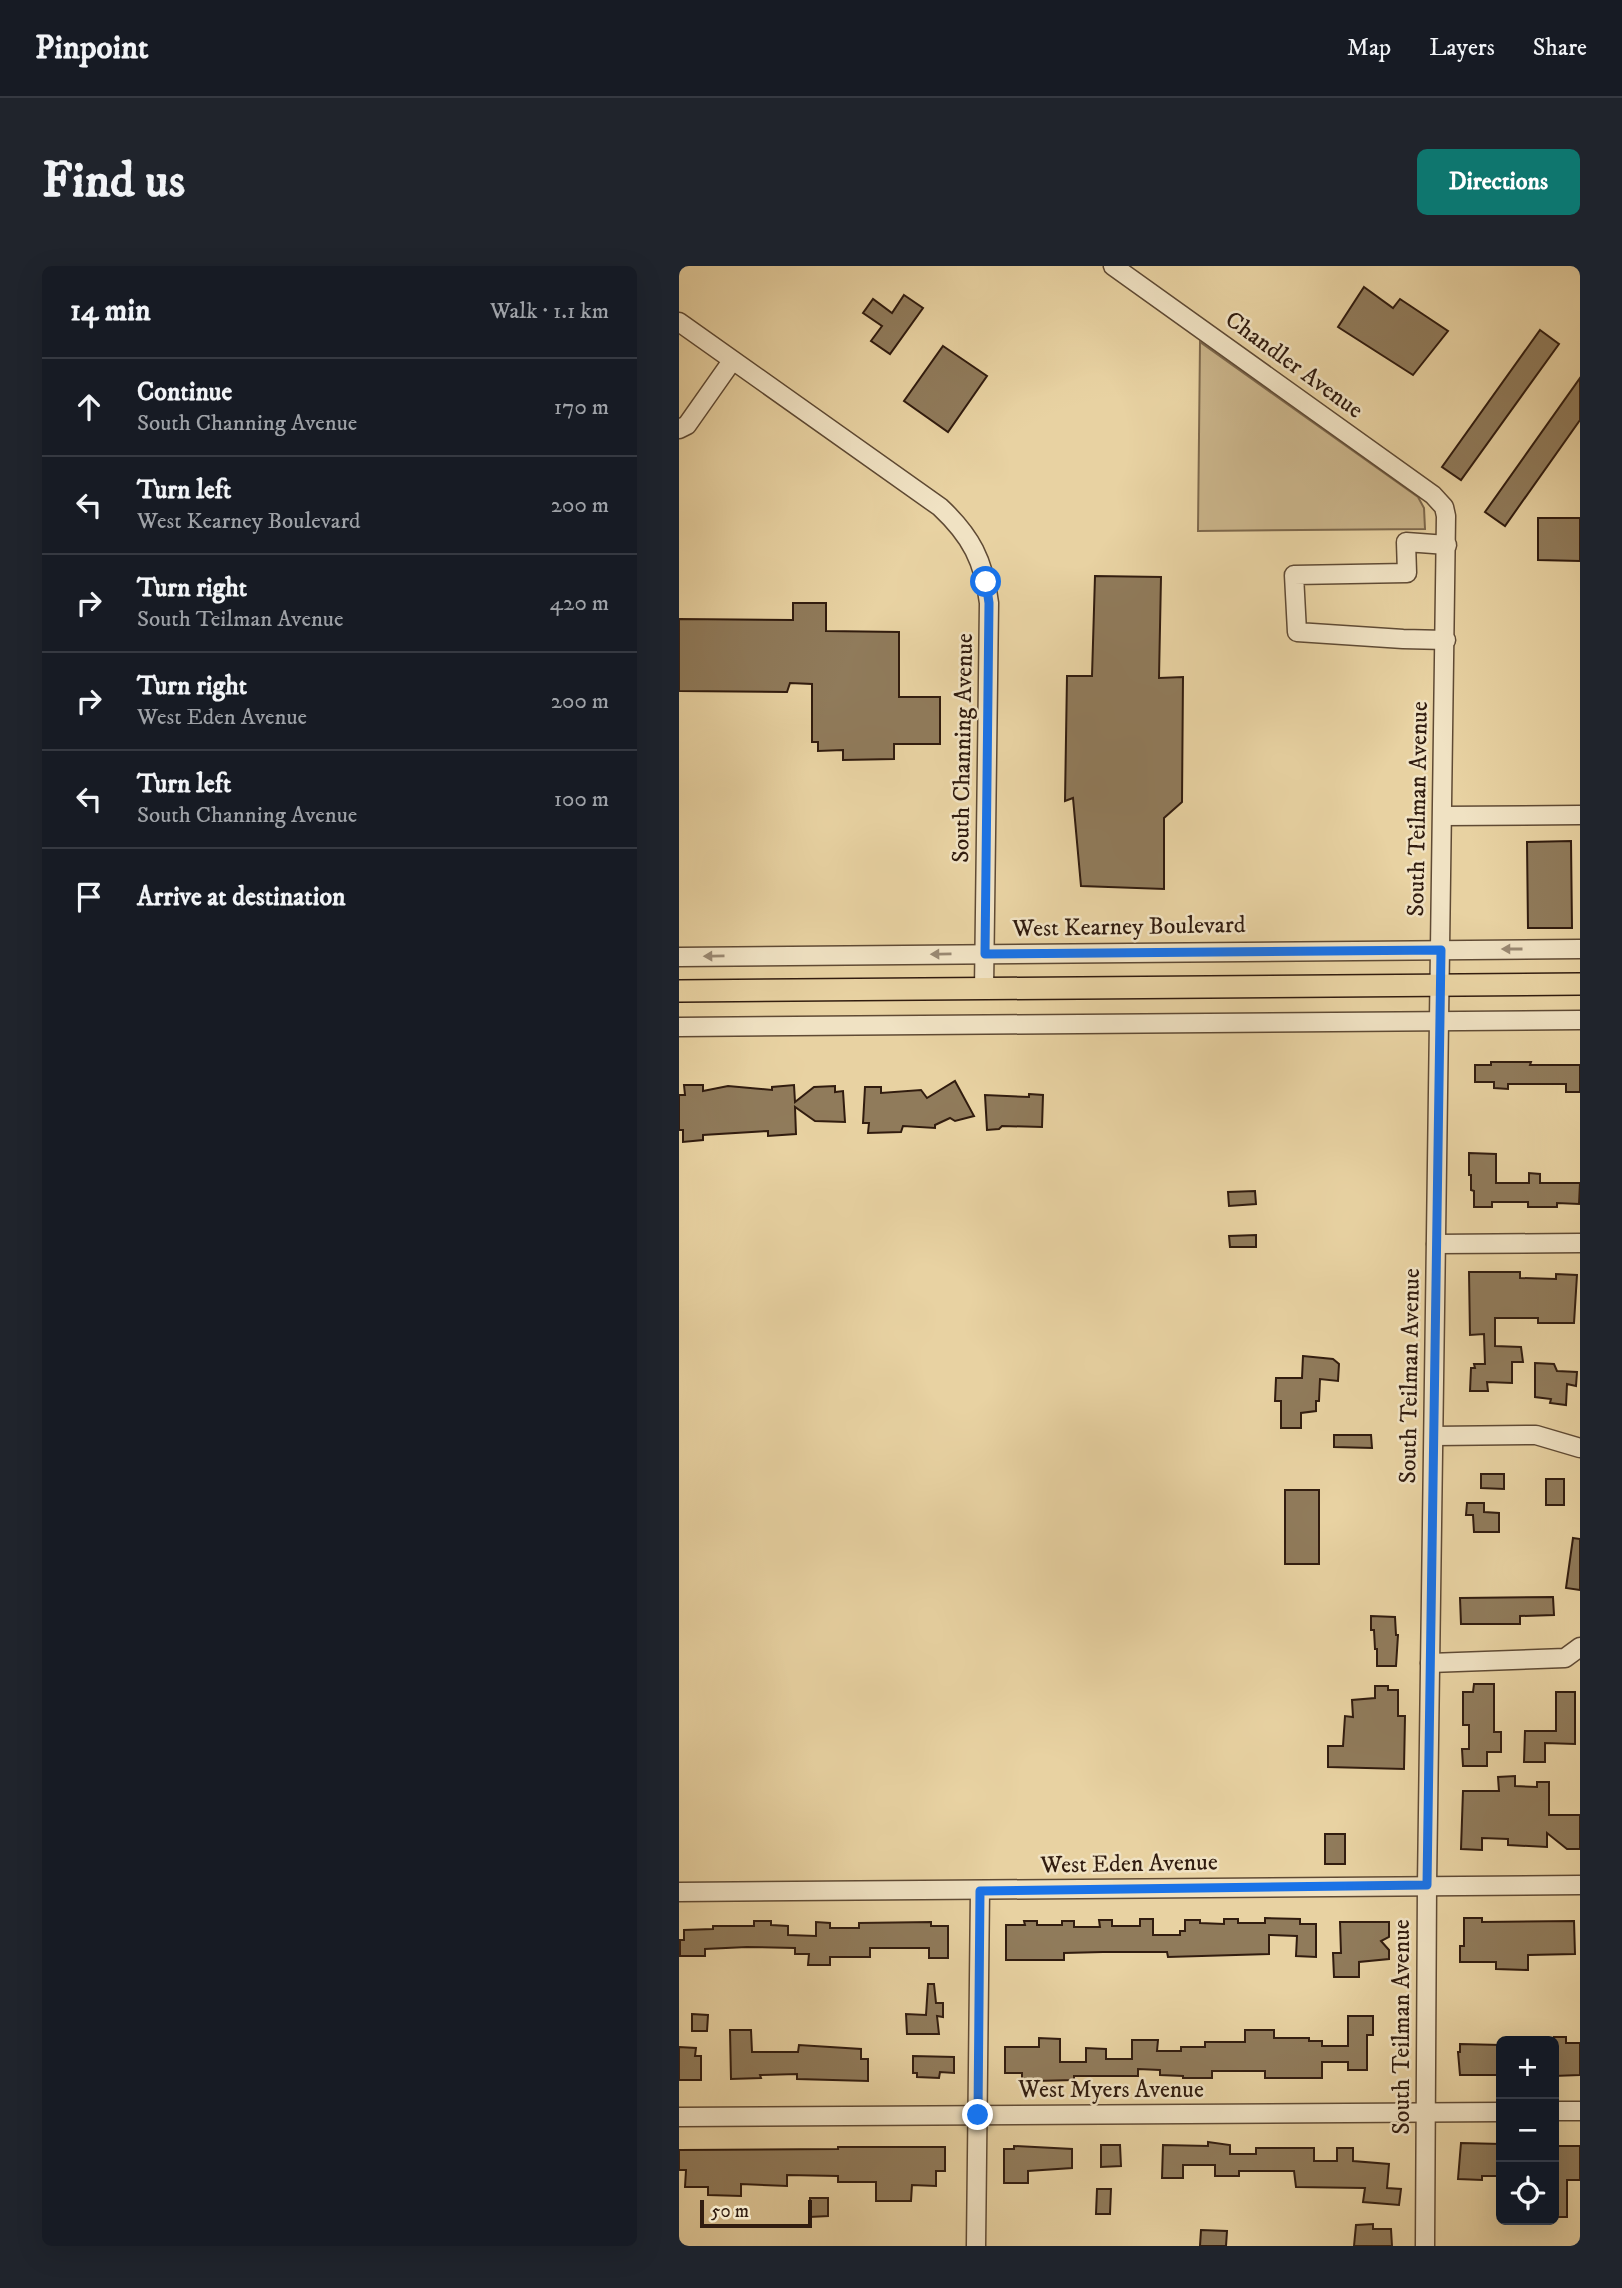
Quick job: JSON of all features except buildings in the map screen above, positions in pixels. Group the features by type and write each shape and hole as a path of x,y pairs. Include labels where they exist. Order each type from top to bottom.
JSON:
{"main road":[{"path":"679,991 1580,984"}],"street":[{"name":"Chandler Avenue","path":"1113,266 1433,495 1444,507"},
{"name":"South Channing Avenue","path":"679,322 940,507 968,538 980,560 989,603 984,989"},
{"path":"679,429 687,425 733,361"},
{"name":"South Teilman Avenue","path":"1425,2246 1427,1885 1446,640 1447,526 1444,507"},
{"path":"1446,640 1297,632 1294,575 1407,573 1406,542 1447,545"},
{"path":"1443,816 1580,815"},
{"name":"West Kearney Boulevard","path":"679,957 1580,949"},
{"path":"679,1027 1580,1020"},
{"path":"1436,1244 1580,1243"},
{"path":"1434,1436 1536,1434 1580,1448"},
{"path":"1430,1663 1565,1658 1580,1647"},
{"name":"West Eden Avenue","path":"679,1892 1580,1885"},
{"path":"976,2246 980,1891"},
{"path":"1559,2111 1580,2111"},
{"name":"West Myers Avenue","path":"679,2117 1496,2112"}],"shaded area":[{"path":"1200,342 1418,497 1424,508 1425,529 1198,531"}],"route":[{"path":"978,2115 980,1891 1427,1885 1441,950 985,954 989,603 986,582"}]}
